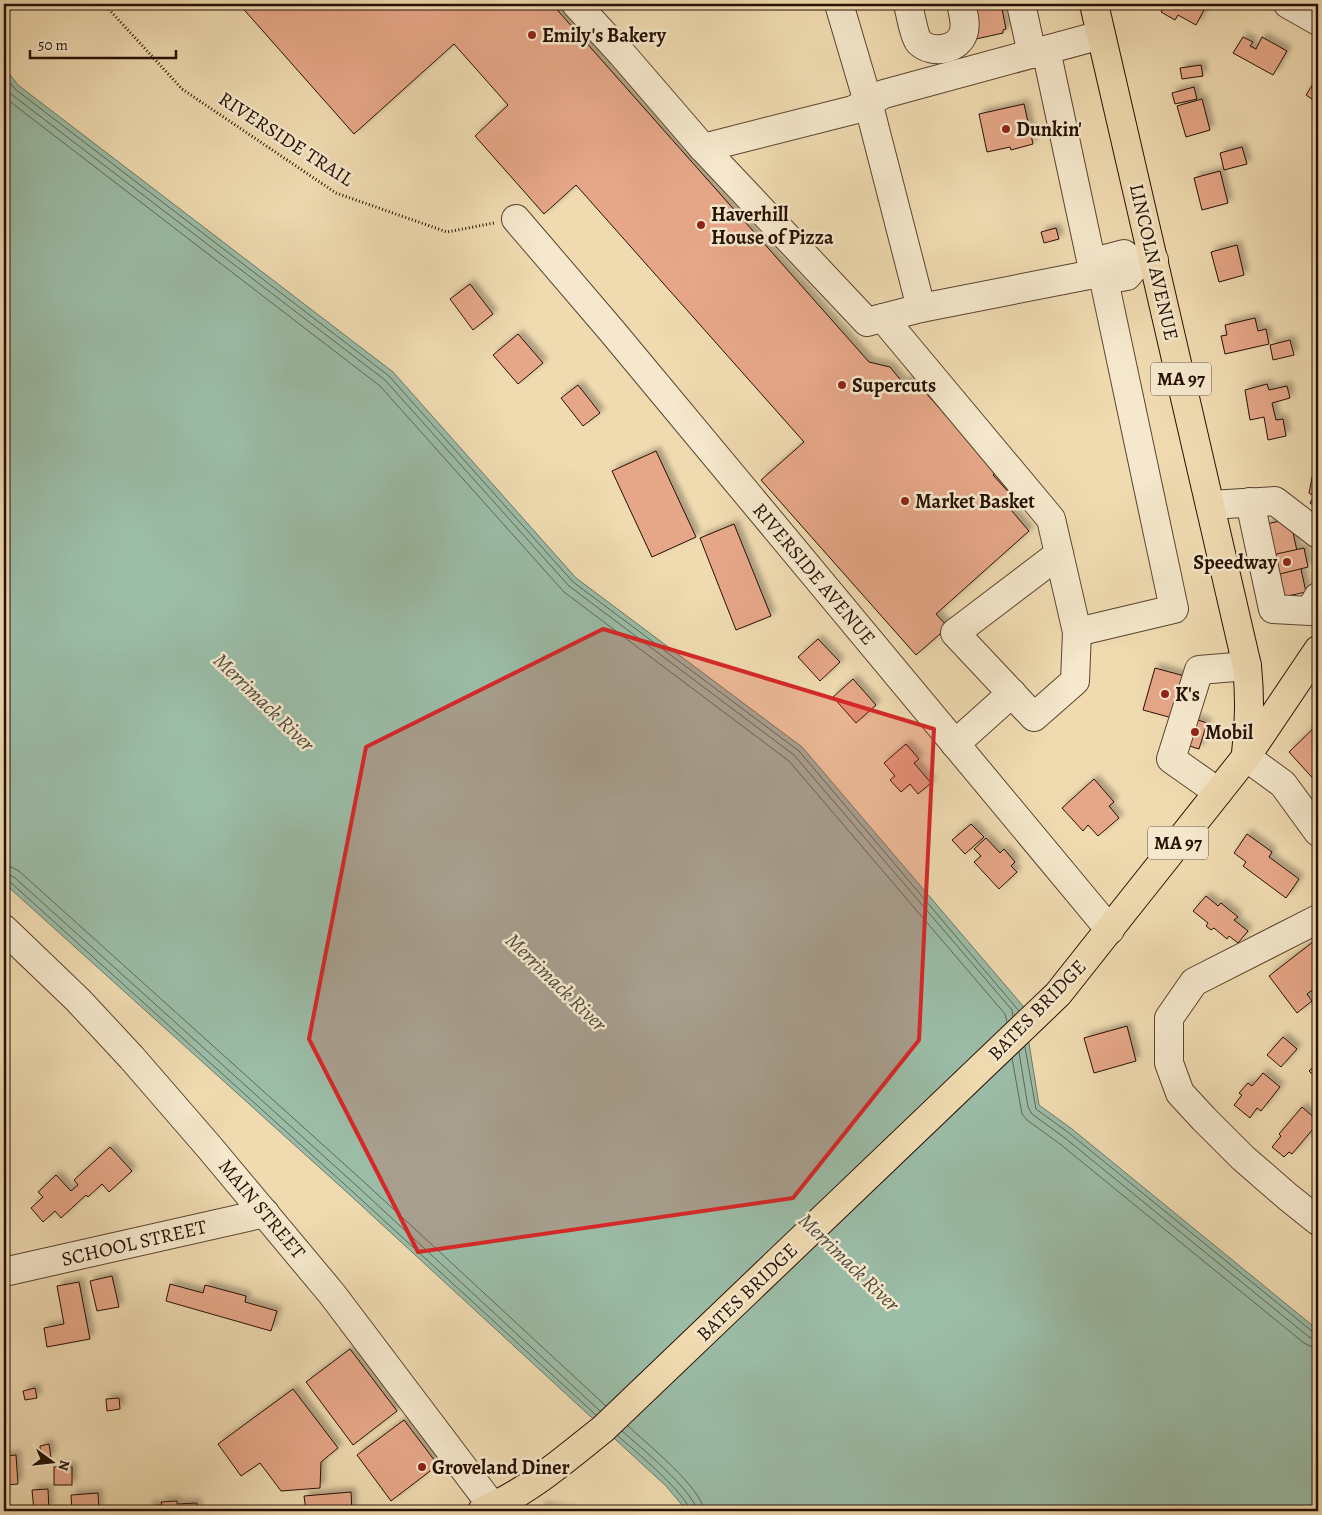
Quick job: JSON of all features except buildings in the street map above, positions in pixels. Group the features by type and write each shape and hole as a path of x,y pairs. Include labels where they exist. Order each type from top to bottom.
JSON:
{"main road":[{"name":"LINCOLN AVENUE","path":"1094,4 1146,262 1210,505 1247,666 1251,699 1246,757"},
{"path":"1246,757 1318,650"},
{"name":"MA 97","path":"1110,930 1246,757"},
{"name":"BATES BRIDGE","path":"489,1510 554,1468 610,1422 1058,994 1110,930"}],"street":[{"path":"576,4 622,54 702,148 867,322 920,308 1099,277"},
{"path":"839,4 868,102 920,308"},
{"path":"908,4 918,40 934,50 953,46 964,34 965,28 961,4"},
{"path":"1021,4 1039,52 1099,277 1174,609 1077,632"},
{"path":"1288,4 1318,21"},
{"path":"702,148 853,110 884,94 1101,35"},
{"name":"RIVERSIDE AVENUE","path":"516,219 1110,930"},
{"path":"1099,277 1105,258 1124,254 1146,262"},
{"path":"883,318 1051,518 1077,632 1075,682 1034,717 955,633 1059,554"},
{"path":"1210,505 1275,501 1318,534"},
{"path":"1250,502 1273,609 1310,611 1318,597"},
{"path":"1218,792 1171,759 1199,670 1247,666"},
{"path":"955,744 1012,693"},
{"path":"1246,757 1283,784 1318,832"},
{"path":"1318,919 1194,982 1169,1018 1169,1063 1180,1093 1243,1158 1318,1221"},
{"name":"MAIN STREET","path":"4,929 78,1000 132,1058 265,1213 332,1294 489,1510"},
{"name":"SCHOOL STREET","path":"4,1272 265,1213"}],"path":[{"name":"RIVERSIDE TRAIL","path":"104,4 182,89 336,194 447,232 516,219"}],"highlighted area":[{"path":"603,629 934,729 919,1040 793,1198 418,1252 309,1039 366,747"}],"water":[{"name":"Merrimack River","path":"4,67 18,85 393,372 576,578 802,747 1023,1006 1039,1105 1072,1129 1318,1330 1318,1511 687,1511 666,1486 350,1195 4,883"}],"place":[{"name":"Emily's Bakery","path":"532,35"},
{"name":"Dunkin'","path":"1006,129"},
{"name":"Haverhill House of Pizza","path":"701,225"},
{"name":"Supercuts","path":"842,385"},
{"name":"Market Basket","path":"905,501"},
{"name":"Speedway","path":"1287,562"},
{"name":"K's","path":"1165,694"},
{"name":"Mobil","path":"1195,732"},
{"name":"Groveland Diner","path":"422,1467"}]}
